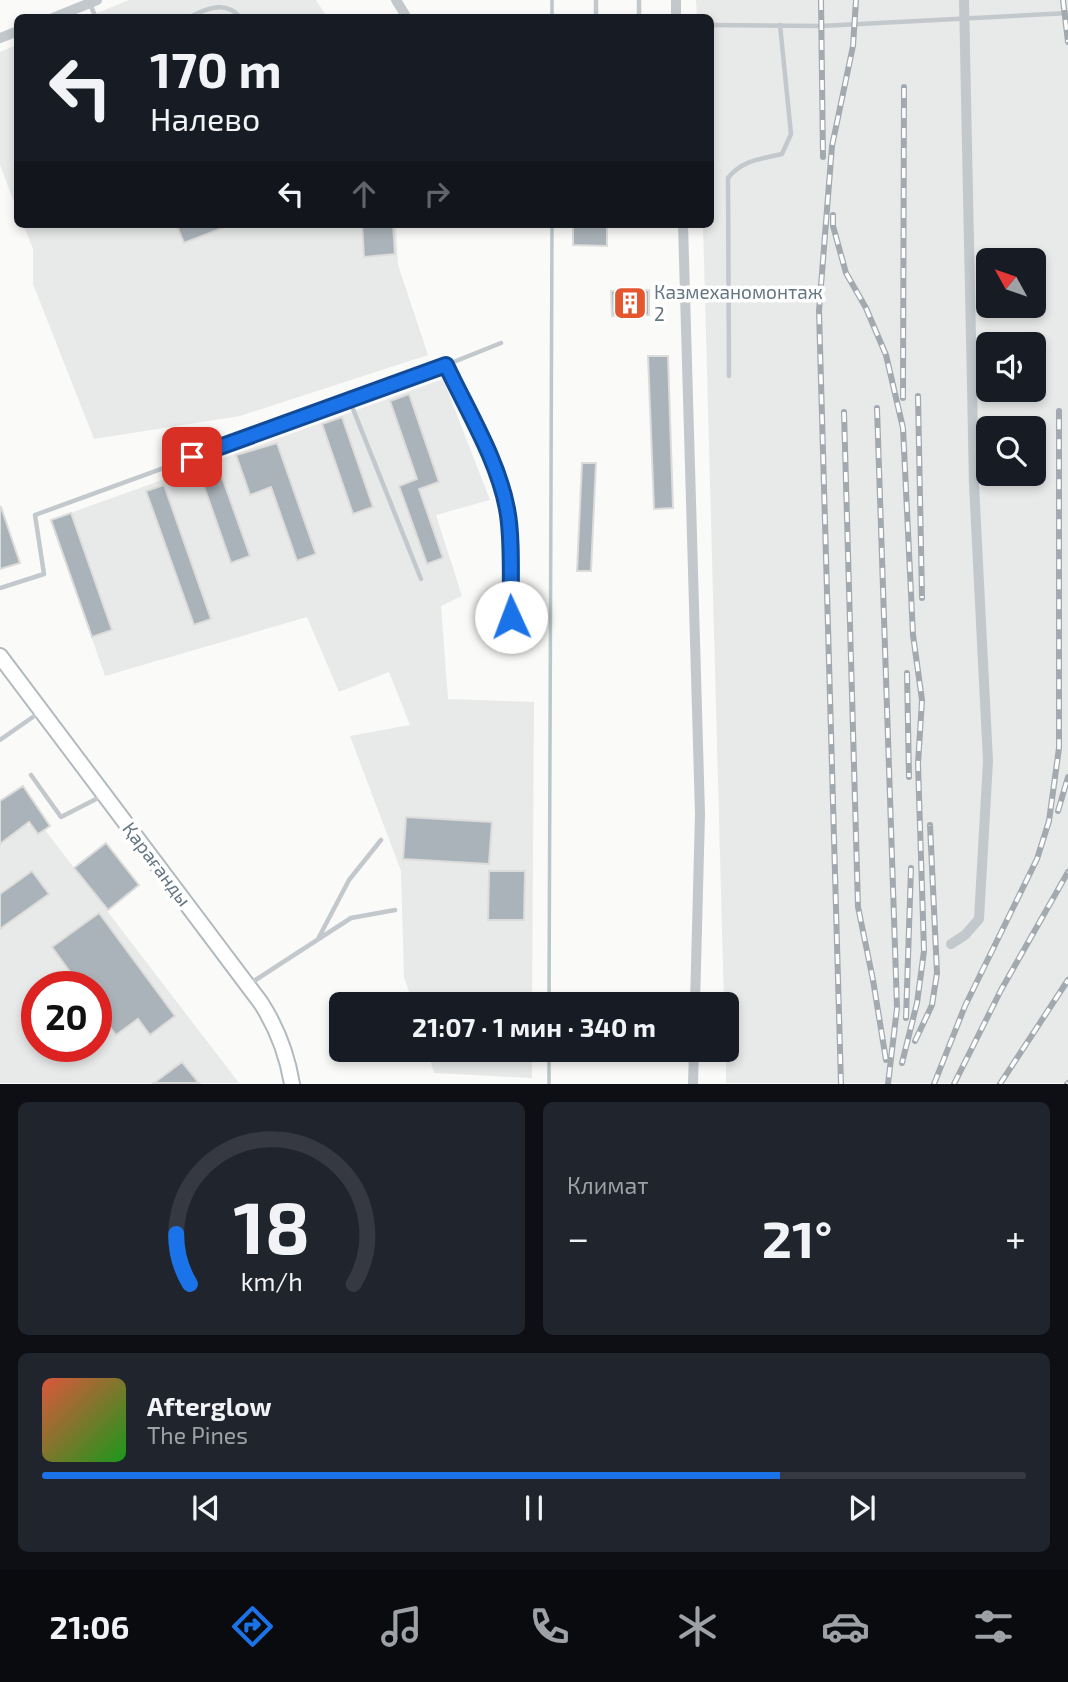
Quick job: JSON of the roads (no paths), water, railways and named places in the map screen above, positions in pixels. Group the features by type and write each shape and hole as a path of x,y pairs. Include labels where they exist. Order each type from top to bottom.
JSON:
{"main road":[{"name":"Қарағанды","path":"0,656 106,794 272,1021 283,1046 292,1083"}],"street":[{"path":"951,944 965,935 979,919 988,761 974,484 964,0"},
{"path":"63,14 93,2"},
{"path":"683,228 701,814 695,992"},
{"path":"693,1083 694,1062"}],"lane":[{"path":"197,14 217,5 233,8 238,14"},
{"path":"714,25 821,26 1068,13"},
{"path":"729,376 728,178 736,167 745,162 782,154 791,134 780,25"},
{"path":"0,588 44,574 35,516 446,365 501,342"},
{"path":"446,365 504,494 508,512 511,617"},
{"path":"349,399 421,579"},
{"path":"0,740 41,711"},
{"path":"31,775 61,817 106,794"},
{"path":"318,940 349,880 381,840"},
{"path":"247,985 351,918 395,910"}],"waterway":[{"path":"552,0 552,14"},
{"path":"549,992 552,228"},
{"path":"549,1062 549,1084"}],"railway":[{"path":"821,0 823,157"},
{"path":"841,1084 819,311 832,146 853,46 856,0"},
{"path":"1063,0 1068,42"},
{"path":"903,398 904,87"},
{"path":"833,215 833,226 846,273 866,308 886,355 903,428 913,635 922,700 918,764 924,951 917,1003 902,1063"},
{"path":"918,396 922,598"},
{"path":"877,408 897,1008 888,1084"},
{"path":"934,1084 965,1006 1037,859 1049,821 1059,748 1059,411"},
{"path":"844,412 858,907 886,1060"},
{"path":"907,673 909,777"},
{"path":"1058,811 1068,777"},
{"path":"915,1041 932,1005 937,973 930,825"},
{"path":"906,1018 911,868"},
{"path":"954,1084 1001,990 1068,872"},
{"path":"1000,1084 1068,980"}],"place":[{"name":"Казмеханомонтаж 2","path":"630,303"}]}
